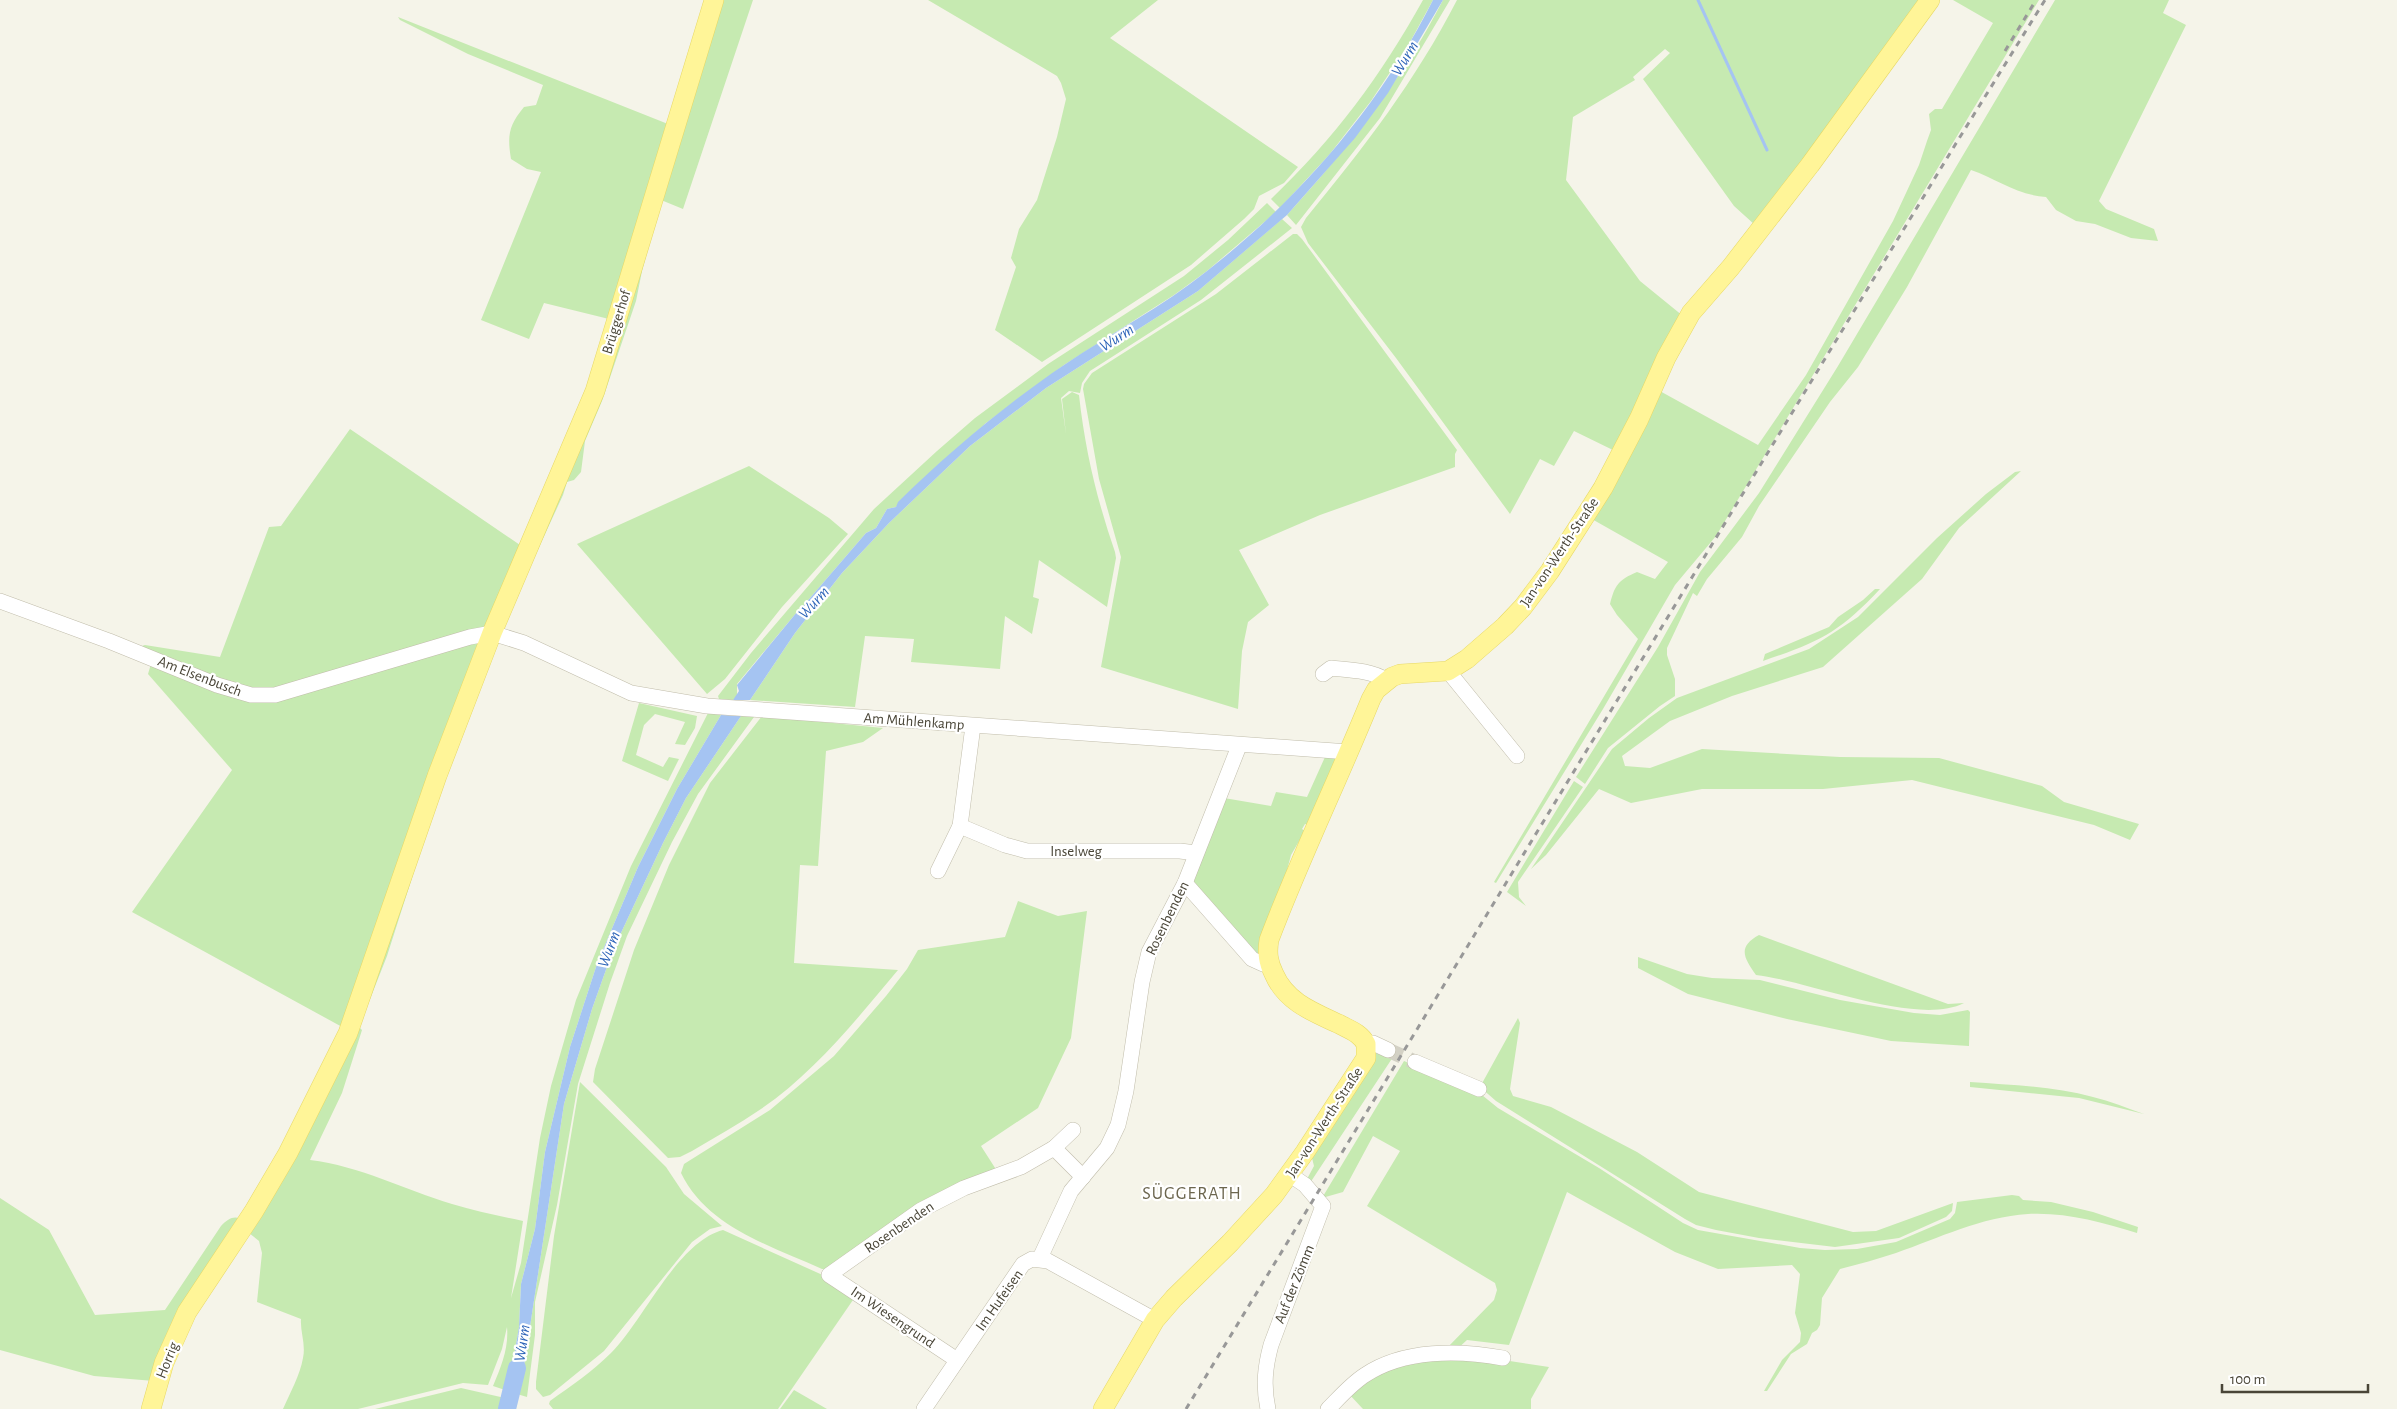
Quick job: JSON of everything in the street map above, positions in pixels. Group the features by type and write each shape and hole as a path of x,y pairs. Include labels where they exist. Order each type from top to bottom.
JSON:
{"main road":[{"name":"Brüggerhof","path":"187,1312 254,1211 288,1153 348,1033 438,776 492,633 595,391 714,0"},
{"name":"Jan-von-Werth-Straße","path":"1386,680 1400,674 1448,671 1467,659 1505,626 1523,607 1550,571 1603,488 1639,419 1666,358 1691,313 1731,267 1810,165 1930,0"},
{"path":"1366,1044 1356,1032 1294,1001 1278,984 1269,963 1267,952 1269,940 1300,860 1317,827 1370,699 1386,680"},
{"name":"Jan-von-Werth-Straße","path":"1155,1320 1274,1195 1366,1058 1366,1044"},
{"name":"Horrig","path":"151,1409 164,1363 187,1312"},
{"path":"1103,1409 1155,1320"}],"street":[{"name":"Am Elsenbusch","path":"0,601 109,641 217,685 251,695 275,695 470,637 492,633"},
{"name":"Am Mühlenkamp","path":"492,633 524,643 631,692 724,707 1239,746 1348,752"},
{"path":"1323,674 1331,668 1354,670 1379,676 1386,680"},
{"path":"1448,671 1518,756"},
{"path":"938,871 960,826 973,726"},
{"name":"Rosenbenden","path":"1040,1258 1071,1191 1107,1148 1118,1126 1126,1091 1142,982 1149,952 1185,883 1239,746"},
{"name":"Inselweg","path":"960,826 1005,845 1026,851 1180,850 1196,853"},
{"path":"1185,883 1252,959 1263,964 1269,963"},
{"path":"1366,1044 1373,1043 1388,1050"},
{"path":"1415,1062 1479,1089"},
{"name":"Rosenbenden","path":"829,1275 921,1210 964,1188 1021,1167 1054,1148 1073,1130"},
{"path":"1054,1148 1083,1177"},
{"name":"Auf der Zömm","path":"1266,1402 1264,1368 1323,1206 1305,1185 1289,1174"},
{"name":"Im Hufeisen","path":"924,1409 1023,1264 1032,1259 1048,1260 1155,1320"},
{"name":"Im Wiesengrund","path":"829,1275 957,1360"},
{"path":"1328,1409 1364,1375 1384,1364 1408,1358 1453,1352 1503,1358"}],"green space":[{"path":"718,0 753,0 683,209 661,200 636,301 602,401 585,441 581,472 574,480 567,482 563,495 529,569"},
{"path":"928,0 1158,0 1110,38 1298,167 1284,183 1259,196 1254,209 1191,265 1042,362 995,330 1016,267 1011,258 1019,229 1037,200 1057,137 1066,99 1061,83 1057,76"},
{"path":"1423,0 1433,0 1410,42 1371,101 1329,155 1280,208 1271,199 1316,153 1355,106 1390,55"},
{"path":"1443,0 1450,0 1380,118 1296,225 1287,215 1331,165 1372,113 1410,58"},
{"path":"1457,0 1922,0 1755,225 1734,206 1643,79 1670,53 1665,49 1633,77 1635,80 1573,117 1566,180 1640,281 1683,316 1619,453 1574,431 1554,466 1540,459 1510,514 1396,358 1308,243 1301,227 1388,113 1424,58"},
{"path":"1953,0 2039,0 1716,536 1675,585 1603,709 1496,883 1494,882 1638,639 1610,604 1618,584 1637,572 1655,579 1668,562 1590,518 1658,390 1758,445 1806,375 1893,221 1919,165 1931,130 1929,114 1935,109 1942,109 1993,23"},
{"path":"2055,0 2169,0 2163,13 2186,25 2099,201 2106,209 2154,229 2158,241 2131,238 2095,224 2076,221 2056,210 2046,197 2016,190 1971,170 1907,287 1858,367 1830,402 1759,506 1742,537 1707,579 1697,596 1693,593 1667,648 1667,655 1675,679 1675,696 1608,748 1585,784 1576,777 1658,647 1700,572 1759,493 1838,366"},
{"path":"398,17 668,124 609,319 544,303 529,339 481,320 541,172 527,169 511,159 509,137 515,119 524,107 536,105 543,85 468,54 400,20"},
{"path":"1267,203 1276,212 1207,271 1174,295 1064,365 986,423 896,507 887,509 876,528 866,533 804,605 805,609 797,612 737,684 737,696 733,700 719,699 718,696 751,653 874,509 937,451 975,418 1048,364 1184,276 1228,240"},
{"path":"1282,219 1292,228 1201,300 1090,371 1082,383 1080,393 1069,391 1061,398 1066,434 1062,399 1072,392 1079,395 1092,475 1115,552 1116,558 1107,607 1039,560 1033,597 1039,599 1032,634 1005,616 1000,669 911,662 914,639 865,636 855,707 750,700 795,633 842,573 889,523 970,446 1046,388 1198,291"},
{"path":"1293,234 1297,234 1302,239 1457,450 1455,454 1455,467 1320,515 1239,550 1269,605 1248,622 1242,651 1238,709 1101,667 1121,557 1099,479 1083,389 1084,384 1092,373 1216,294"},
{"path":"599,366 344,1028 132,912 232,770 148,674 151,664 136,648 145,645 220,657 269,527 281,526 350,429 520,545"},
{"path":"749,466 829,518 848,534 782,607 725,679 707,694 577,544"},
{"path":"2021,471 1959,528 1922,579 1823,667 1732,696 1670,721 1622,756 1625,766 1650,768 1702,749 1840,757 1939,758 2042,786 2064,802 2139,824 2130,840 2094,825 1912,780 1823,789 1702,789 1631,803 1599,789 1546,855 1531,869 1612,749 1649,718 1677,698 1809,649 1858,617 1937,538 1986,494 2015,472"},
{"path":"1875,589 1880,589 1840,626 1799,648 1763,661 1765,654 1829,627 1838,617 1863,600"},
{"path":"491,651 425,837 387,956 359,1027 362,1030 342,1093 310,1160 347,1167 461,1207 523,1221 511,1298 521,1263 540,1138 551,1086 576,1000 631,866 708,713 721,715 677,789 638,867 597,964 570,1047 545,1152 535,1229 521,1284 519,1327 508,1391 493,1386 506,1350 507,1327 502,1349 488,1385 463,1383 358,1409 283,1409 302,1364 304,1348 301,1319 257,1302 262,1253 259,1241 249,1233 291,1157"},
{"path":"639,703 697,716 695,728 685,745 675,744 685,722 655,714 644,725 636,755 663,767 669,757 679,759 668,781 622,761"},
{"path":"741,716 754,717 698,794 672,842 627,936 610,983 578,1084 557,1205 535,1302 535,1335 527,1397 517,1394 522,1379 564,1104 592,1009 613,950 663,843 686,798"},
{"path":"762,716 883,728 863,742 826,751 818,866 800,865 794,963 898,970 834,1044 781,1094 753,1115 692,1151 680,1157 668,1158 593,1082 595,1069 634,950 669,865 710,783"},
{"path":"1325,757 1335,758 1336,761 1309,825 1305,824 1302,829 1305,831 1291,855 1281,893 1259,954 1255,955 1192,883 1224,798 1271,806 1276,792 1307,797"},
{"path":"1574,781 1583,787 1518,882 1519,897 1526,906 1507,892"},
{"path":"1018,901 1058,916 1087,911 1071,1038 1038,1108 981,1146 997,1171 832,1269 822,1269 762,1243 742,1233 707,1208 692,1192 681,1173 684,1164 770,1110 834,1056 886,996 907,969 918,950 1005,937"},
{"path":"1759,935 1948,1004 1964,1003 1944,1009 1919,1010 1862,1000 1756,975 1748,963 1745,948 1752,939"},
{"path":"1638,957 1687,974 1712,978 1760,980 1840,1000 1914,1013 1940,1015 1968,1010 1970,1012 1969,1046 1891,1041 1787,1019 1688,994 1638,968"},
{"path":"1518,1018 1520,1023 1510,1089 1513,1096 1551,1107 1637,1152 1699,1192 1853,1232 1876,1231 1953,1203 1952,1211 1946,1217 1899,1238 1835,1247 1759,1238 1696,1225 1496,1101 1480,1087"},
{"path":"1379,1049 1393,1057 1310,1183 1307,1179 1314,1166 1311,1154"},
{"path":"1404,1061 1477,1091 1498,1108 1599,1168 1683,1223 1698,1230 1800,1248 1825,1250 1857,1249 1896,1242 1950,1219 1955,1213 1957,1202 2012,1195 2019,1196 2023,1200 2051,1202 2093,1212 2138,1227 2137,1233 2069,1216 2028,1214 2011,1216 1977,1224 1896,1253 1840,1269 1822,1298 1820,1325 1817,1330 1812,1333 1807,1344 1791,1354 1767,1391 1764,1391 1782,1360 1800,1342 1801,1333 1795,1313 1800,1274 1792,1265 1718,1269 1675,1252 1567,1192 1509,1345 1467,1340 1455,1351 1444,1351 1494,1300 1497,1290 1495,1283 1367,1206 1400,1151 1373,1136 1343,1192 1322,1198"},
{"path":"580,1082 666,1167 684,1194 722,1226 710,1229 692,1242 604,1351 550,1395 543,1397 536,1389 536,1382 554,1236"},
{"path":"1970,1082 2063,1090 2099,1099 2144,1114 2079,1098 1970,1087"},
{"path":"0,1198 49,1230 95,1315 165,1310 221,1226 232,1218 244,1220 154,1381 94,1376 0,1350"},
{"path":"723,1230 827,1277 855,1297 778,1409 553,1409 549,1404 550,1401 589,1372 611,1353 623,1339 676,1265 706,1237"},
{"path":"1477,1356 1549,1367 1531,1399 1531,1409 1363,1409 1348,1393 1399,1363"},
{"path":"461,1388 505,1398 502,1409 375,1409"},
{"path":"794,1390 827,1409 780,1409"}],"water":[{"path":"1433,0 1443,0 1388,93 1355,138 1287,215 1198,291 1046,388 970,446 889,523 842,573 795,633 750,700 733,700 739,691 737,685 797,612 805,609 804,605 866,533 876,528 887,509 896,507 898,502 937,465 1020,396 1207,271 1241,243 1305,182 1335,148 1388,77 1412,39"},
{"path":"721,715 741,716 686,798 663,843 613,950 592,1009 564,1104 522,1379 517,1394 508,1391 519,1327 521,1284 535,1229 545,1152 570,1047 597,964 638,867 677,789"}],"waterway":[{"path":"1698,0 1767,150"},
{"name":"Wurm","path":"507,1409 517,1368"}],"tunnel":[{"path":"1388,1050 1415,1062"}],"railway":[{"path":"2005,51 2036,0"},
{"path":"1186,1409 2045,0"}],"district":[{"name":"SÜGGERATH","path":"1192,1193"}]}
